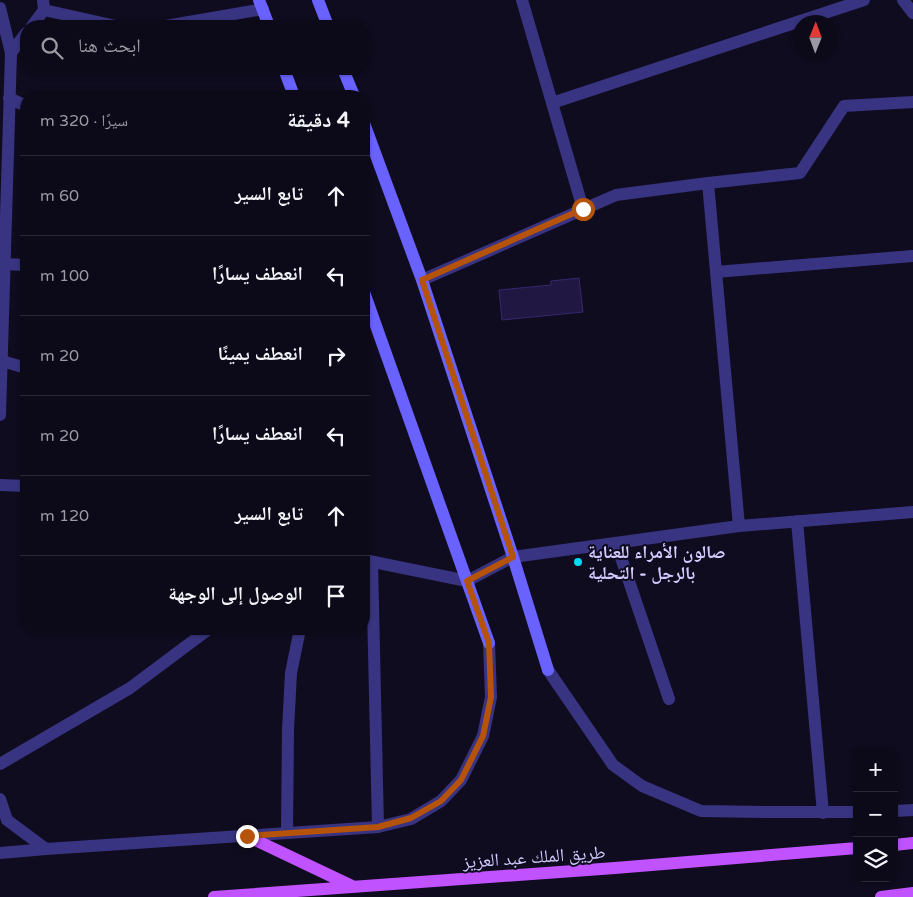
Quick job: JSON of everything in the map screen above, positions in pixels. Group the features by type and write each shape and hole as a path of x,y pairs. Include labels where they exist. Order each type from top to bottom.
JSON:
{"main road":[{"path":"318,0 326,20"},
{"path":"261,5 267,20"},
{"path":"288,75 292,90"},
{"path":"346,75 352,90"},
{"path":"370,139 422,280 548,670"},
{"path":"370,309 489,643"},
{"path":"247,836 354,887"},
{"name":"طريق الملك عبد العزيز","path":"214,897 615,868 853,848"},
{"path":"881,897 913,893"}],"street":[{"path":"522,0 583,209"},
{"path":"552,103 864,0"},
{"path":"903,0 913,12"},
{"path":"35,20 44,5 95,20"},
{"path":"193,20 261,5"},
{"path":"0,415 4,264 3,177 11,53 1,16"},
{"path":"11,53 20,41"},
{"path":"9,98 20,103"},
{"path":"422,280 616,195 800,173 844,106 913,102"},
{"path":"708,183 739,526"},
{"path":"716,272 913,256"},
{"path":"4,264 20,265"},
{"path":"2,362 20,366"},
{"path":"0,485 20,486"},
{"path":"370,561 467,581 513,557 739,526 913,512"},
{"path":"797,521 823,813"},
{"path":"616,543 668,699"},
{"path":"0,764 130,688 201,635"},
{"path":"286,833 288,730 292,673 299,635"},
{"path":"369,635 378,827"},
{"path":"0,854 46,849 378,827 411,818 441,801 461,780 483,736 491,697 489,643"},
{"path":"548,670 613,765 642,786 701,811 853,812"},
{"path":"0,800 7,820 46,849"},
{"path":"898,811 913,810"}],"building":[{"path":"579,278 583,312 502,320 499,290 551,285 551,281"}],"place":[{"name":"صالون الأمراء للعناية بالرجل - التحلية","path":"578,562"}],"route":[{"path":"247,836 378,827 411,818 441,801 461,780 483,736 491,697 489,643 467,581 513,557 422,280 583,209"}]}
